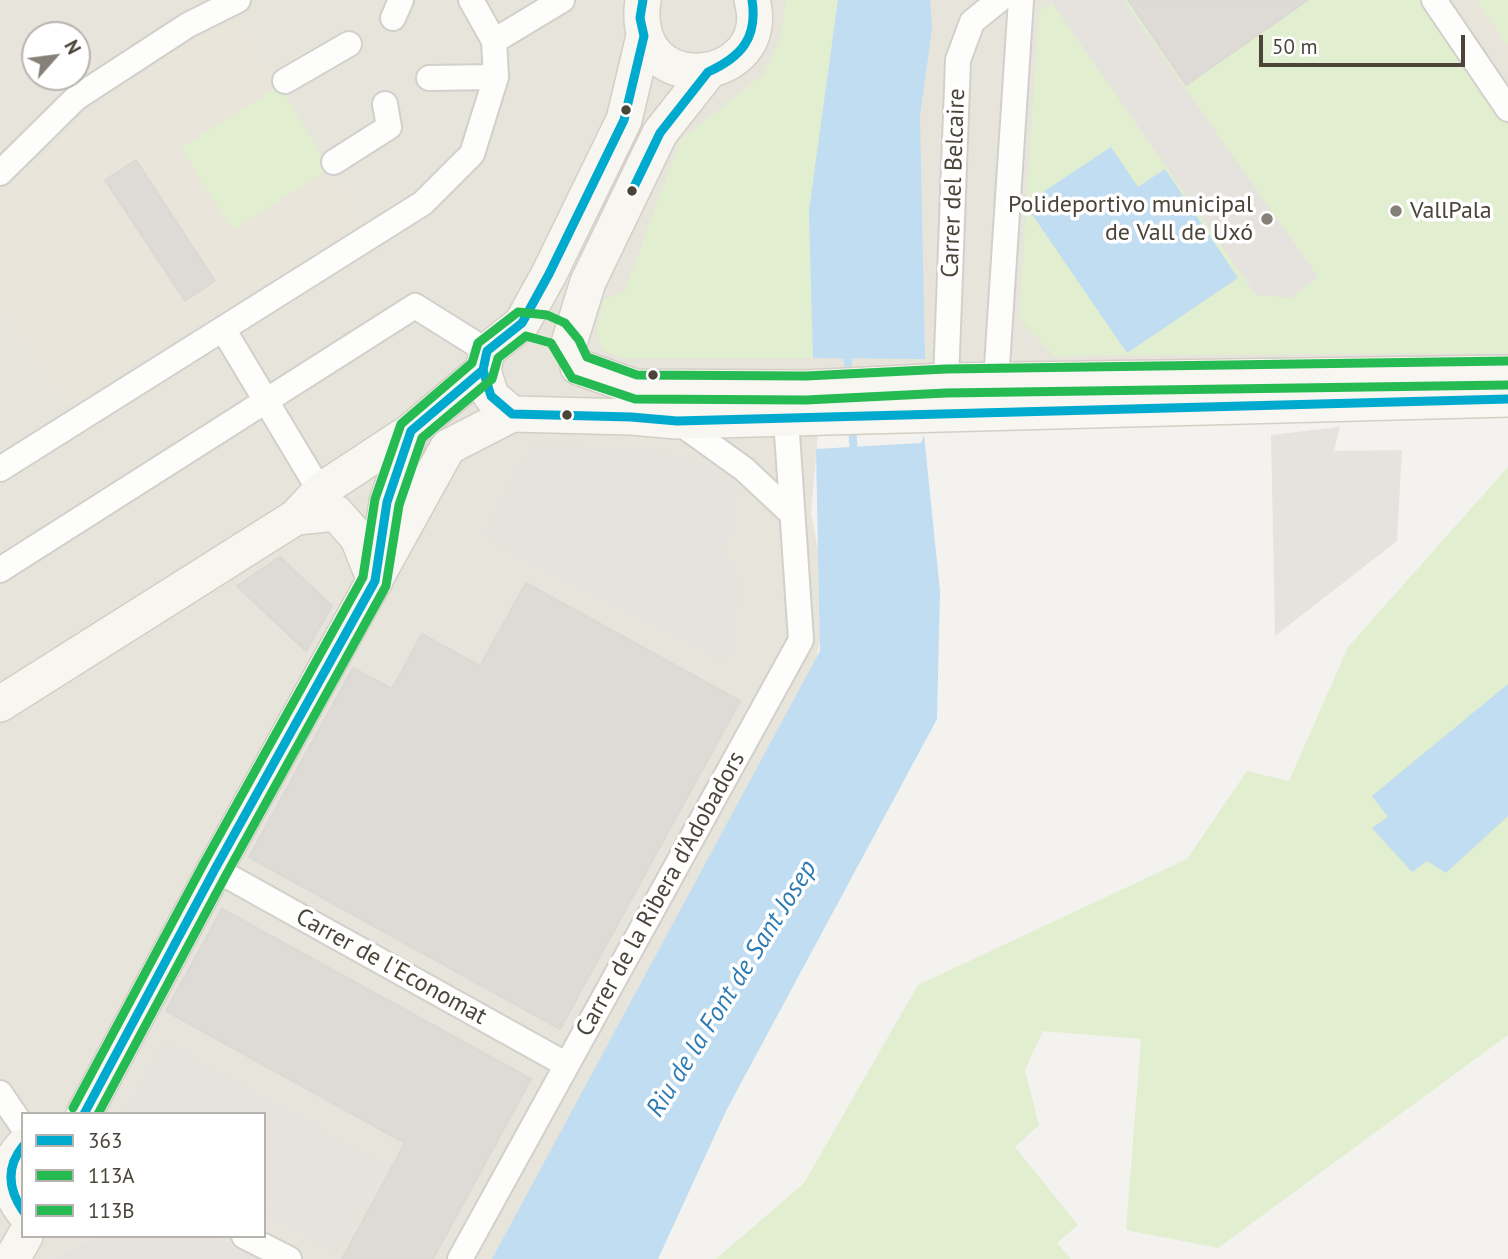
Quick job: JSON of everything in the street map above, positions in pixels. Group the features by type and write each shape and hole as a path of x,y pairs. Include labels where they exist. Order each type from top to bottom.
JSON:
{"street":[{"path":"0,173 76,98 188,25 238,0"},
{"path":"0,469 423,204 472,154 496,77 494,41 471,0"},
{"path":"494,41 562,0"},
{"path":"643,0 640,18 644,36 652,50 663,61 685,71 708,72 725,65 740,54 749,39 754,22 753,1"},
{"name":"Carrer del Belcaire","path":"934,393 958,60 972,22 999,0"},
{"path":"996,381 1021,0"},
{"path":"1434,0 1508,109"},
{"path":"0,704 296,517 328,502 411,431 522,323 549,274 624,120 644,36"},
{"path":"285,81 349,44"},
{"path":"549,414 571,395 574,355 588,282 660,133 708,72"},
{"path":"429,78 496,77"},
{"path":"334,162 388,127 385,104"},
{"path":"0,570 415,306 485,361 491,396 512,414"},
{"path":"522,323 548,326 574,355 635,387 801,408"},
{"path":"223,329 328,502 358,538 375,581"},
{"path":"85,1112 215,869 448,447 512,414 677,421 934,393 996,381 1508,373"},
{"path":"934,393 1508,398"},
{"name":"Carrer de la Ribera d'Adobadors","path":"460,1259 801,640 792,513 801,408"},
{"path":"677,421 744,469 792,513"},
{"path":"375,581 387,502 411,431"},
{"path":"328,502 387,502 429,480"},
{"name":"Carrer de l'Economat","path":"215,869 567,1065"},
{"path":"0,1093 21,1124"},
{"path":"21,1149 11,1164 9,1181 13,1196 21,1208"},
{"path":"12,1259 24,1238"},
{"path":"248,1238 289,1259"}],"shaded area":[{"path":"0,0 1508,0 1508,413 1174,415 818,435 811,512 823,576 824,617 816,661 494,1259 261,1259 221,1238 266,1238 266,1112 21,1112 21,1238 92,1238 51,1259 0,1259"},
{"path":"1057,0 1123,0 1318,277 1291,298 1256,295 1052,3"},
{"path":"1463,0 1508,0 1508,66"},
{"path":"237,19 364,221 66,407 0,302 0,193 86,114 179,46"},
{"path":"1340,427 1334,451 1402,450 1397,541 1275,636 1271,435"},
{"path":"531,445 653,449 708,467 738,492 725,552 740,581 735,642 725,662 484,537"},
{"path":"164,1041 384,1165 335,1252 267,1213 276,1198 266,1193 266,1112 124,1112"},
{"path":"92,1238 221,1238 261,1259 51,1259"}],"green space":[{"path":"786,0 838,0 809,211 813,358 621,358 603,350 596,330 604,299 624,292 681,139 763,75 780,39"},
{"name":"Polideportivo municipal de Vall de Uxó","path":"1057,0 1424,0 1508,120 1508,353 1054,356 1019,318 1039,12"},
{"path":"1476,0 1508,0 1508,46"},
{"path":"279,86 330,168 233,230 181,148"},
{"path":"1508,467 1508,1035 1218,1248 1126,1230 1141,1039 1043,1031 1025,1070 1039,1125 1015,1147 1078,1225 1057,1243 1071,1259 716,1259 804,1183 918,985 1187,859 1247,771 1289,781 1348,647"}],"water":[{"path":"838,0 930,0 932,28 920,116 925,359 813,358 809,211"},
{"path":"1111,147 1138,187 1165,169 1238,278 1127,353 1025,204"},
{"path":"924,435 940,591 937,719 727,1109 658,1259 492,1259 820,651 816,449 921,443"},
{"path":"1508,684 1508,816 1446,873 1427,861 1412,872 1372,828 1388,817 1372,796"}],"building":[{"path":"1128,0 1308,0 1186,85"},
{"path":"136,160 215,281 185,301 105,180"},
{"path":"280,557 332,606 306,651 237,586"},
{"path":"526,583 740,701 560,1029 249,857 353,668 392,689 422,634 480,666"},
{"path":"222,909 531,1079 433,1259 342,1259 405,1143 166,1011"}],"waterway":[{"name":"Riu de la Font de Sant Josep","path":"847,350 849,379"},
{"name":"Riu de la Font de Sant Josep","path":"852,423 854,456"}],"transit line":[{"name":"363","path":"643,0 640,18 644,36 624,120 549,274 522,323 487,351 483,370 491,396 512,414 677,421 1508,399"},
{"name":"363","path":"708,72 730,60 745,45 752,25 752,0"},
{"name":"363","path":"632,191 660,133 708,72"},
{"name":"113B","path":"73,1108 204,863 363,577 375,499 401,424 472,363 478,343 518,312 547,315 565,323 579,340 587,357 637,375 806,376 946,369 1508,361"},
{"name":"113A","path":"99,1112 386,586 399,505 422,438 492,379 498,358 526,336 551,343 572,378 635,399 806,400 946,393 1508,385"},
{"name":"363","path":"85,1112 215,869 375,581 387,502 411,431 483,370"},
{"name":"363","path":"21,1149 14,1162 11,1178 14,1195 21,1208"}],"place":[{"name":"VallPala","path":"1396,211"},
{"name":"Polideportivo municipal de Vall de Uxó","path":"1267,219"}]}
